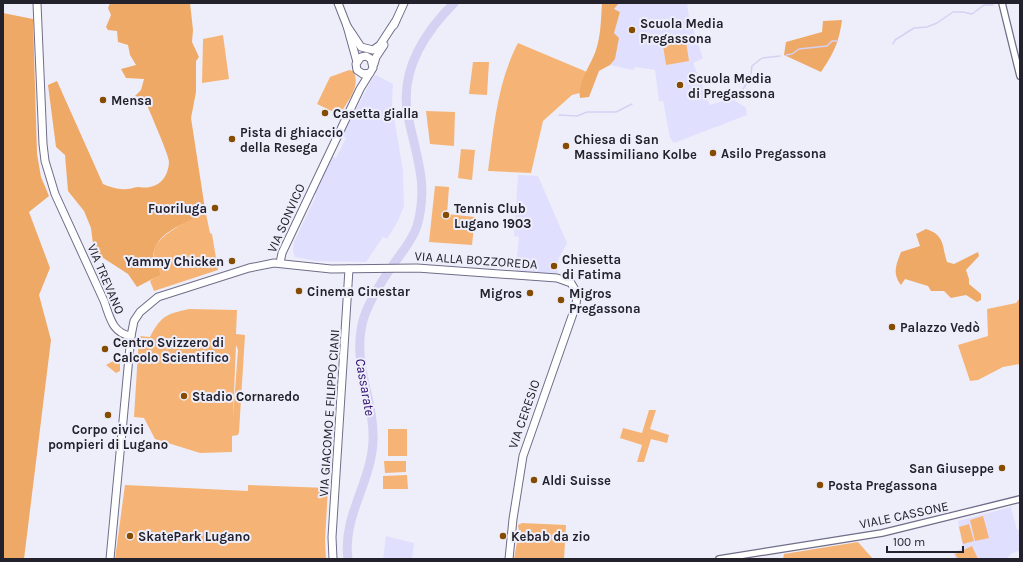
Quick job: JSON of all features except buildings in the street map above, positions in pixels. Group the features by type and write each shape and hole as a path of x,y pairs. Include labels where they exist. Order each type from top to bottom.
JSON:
{"main road":[{"name":"VIA TREVANO","path":"37,3 43,144 49,177 104,302 111,322 120,332 131,336"},
{"path":"338,3 347,26 357,62 356,68 358,72 360,89"},
{"path":"358,72 363,74 370,73 404,3"},
{"path":"347,26 361,47 372,50 380,45 395,22"},
{"path":"357,62 366,56 371,59 374,64"},
{"name":"VIA SONVICO","path":"131,336 134,322 140,312 158,297 254,267 280,263 282,253 360,89 370,73"},
{"path":"280,263 331,269 349,269"},
{"name":"VIA ALLA BOZZOREDA","path":"349,269 403,267 557,278 571,283"},
{"name":"VIA GIACOMO E FILIPPO CIANI","path":"333,559 332,536 349,269"},
{"name":"VIA CERESIO","path":"510,559 513,519 523,456 577,300 576,290 571,283"},
{"path":"110,559 131,336"}],"street":[{"path":"1002,3 1020,76"},
{"name":"VIALE CASSONE","path":"719,559 882,533 1020,499"}],"shaded area":[{"path":"110,3 190,3 193,30 192,42 199,57 196,61 196,92 191,118 205,209 163,237 158,243 153,254 160,275 137,287 128,274 94,252 91,228 84,211 68,191 65,155 56,147 48,85 57,81 103,184 121,189 138,187 145,188 156,185 164,179 169,162 166,150 144,98 135,96 141,90 144,79 126,78 121,69 136,65 130,55 128,45 118,42 117,31 108,30 106,27 111,15 108,8"},
{"path":"602,3 619,3 614,9 620,12 614,33 619,38 615,59 610,65 599,71 589,97 580,98 583,79 598,44"},
{"name":"Scuola Media di Pregassona","path":"619,3 687,3 689,17 703,58 693,63 710,105 731,98 746,108 747,115 674,143 670,138 663,101 659,101 655,70 635,67 633,70 610,65 615,59 614,33 620,12 614,9"},
{"path":"3,13 33,19 37,154 41,177 49,196 29,212 50,268 39,295 51,340 24,559 3,559"},
{"path":"842,20 835,47 821,72 784,55 786,42 822,32 823,21"},
{"path":"223,35 229,79 202,83 203,39"},
{"path":"686,41 689,61 666,65 663,45"},
{"path":"518,43 587,72 580,93 572,95 543,121 531,173 488,171 497,106 505,74"},
{"path":"473,62 489,62 487,95 469,94"},
{"path":"349,70 353,71 355,77 355,88 340,115 317,104 330,77"},
{"path":"376,75 393,84 392,105 403,171 404,206 398,221 387,239 383,237 366,262 316,261 295,257 293,252 294,242 316,196 315,192 332,156 336,158 346,138 342,136 373,77"},
{"path":"426,111 455,112 454,146 430,144"},
{"path":"461,149 475,150 472,180 458,178"},
{"path":"518,175 538,176 567,243 558,260 557,278 515,275 519,237 514,236"},
{"name":"Tennis Club Lugano 1903","path":"435,186 449,187 447,214 475,217 472,245 429,242"},
{"path":"205,209 210,233 212,234 218,270 154,291 150,281 160,274 154,257 155,247 167,234 200,214"},
{"path":"926,229 937,234 940,238 947,262 954,264 978,252 979,256 966,270 969,284 981,294 981,300 977,302 966,295 951,298 944,291 931,291 928,286 905,279 901,285 896,277 896,265 901,252 920,246 916,234"},
{"path":"1020,298 1020,364 1003,367 978,380 970,381 958,345 988,336 987,309 1016,303"},
{"name":"Stadio Cornaredo","path":"189,309 237,310 236,334 245,335 239,432 238,435 232,436 232,452 200,453 155,439 144,418 134,417 139,336 150,337 161,320 169,315","holes":["236,345 238,350 233,417"]},
{"path":"120,357 120,371 116,373 106,365"},
{"path":"649,410 656,410 650,429 669,435 667,443 651,439 644,462 637,462 642,445 620,438 623,428 642,433"},
{"path":"388,429 407,429 407,456 388,456"},
{"path":"384,461 406,461 406,472 385,473"},
{"path":"407,475 408,489 383,489 383,476"},
{"path":"125,485 248,491 248,485 328,488 325,540 326,559 115,559"},
{"path":"1011,507 1017,530 1020,529 1020,550 1011,554 1006,559 956,559 953,553 963,548 958,521"},
{"path":"983,516 989,538 975,541 970,520"},
{"path":"522,523 566,525 564,559 514,559 519,531 518,525"},
{"path":"969,524 974,541 963,544 959,527"},
{"path":"386,536 414,543 412,559 383,559"},
{"path":"858,542 873,559 783,559 784,554"},
{"path":"972,546 978,559 958,559 955,554"}],"waterway":[{"name":"Cassarate","path":"348,559 347,544 349,529 367,472 373,442 373,426 361,365 360,334 364,317 370,302 413,236 417,226 422,197 422,183 418,157 408,116 406,99 407,84 416,54 424,40 454,3"},
{"path":"893,44 895,40 914,28 927,27 937,23 953,12 972,14 984,5 993,5"},
{"path":"786,55 792,54 799,49 827,46 832,41 838,41"},
{"path":"751,74 752,66 762,58 780,56"},
{"path":"733,97 743,89 749,80"},
{"path":"559,115 577,116 587,112 616,112 632,104"},
{"name":"Cassarate","path":"408,114 415,113"}],"place":[{"name":"Scuola Media Pregassona","path":"632,30"},
{"name":"Scuola Media di Pregassona","path":"680,85"},
{"name":"Mensa","path":"103,100"},
{"name":"Casetta gialla","path":"325,113"},
{"name":"Pista di ghiaccio della Resega","path":"232,139"},
{"name":"Chiesa di San Massimiliano Kolbe","path":"566,146"},
{"name":"Asilo Pregassona","path":"713,153"},
{"name":"Fuoriluga","path":"215,208"},
{"name":"Tennis Club Lugano 1903","path":"446,215"},
{"name":"Yammy Chicken","path":"232,261"},
{"name":"Chiesetta di Fatima","path":"554,266"},
{"name":"Cinema Cinestar","path":"299,291"},
{"name":"Migros","path":"530,293"},
{"name":"Migros Pregassona","path":"561,300"},
{"name":"Palazzo Vedò","path":"892,327"},
{"name":"Centro Svizzero di Calcolo Scientifico","path":"105,349"},
{"name":"Stadio Cornaredo","path":"184,396"},
{"name":"Corpo civici pompieri di Lugano","path":"108,415"},
{"name":"San Giuseppe","path":"1002,468"},
{"name":"Aldi Suisse","path":"534,480"},
{"name":"Posta Pregassona","path":"820,485"},
{"name":"SkatePark Lugano","path":"130,536"},
{"name":"Kebab da zio","path":"503,536"}]}
